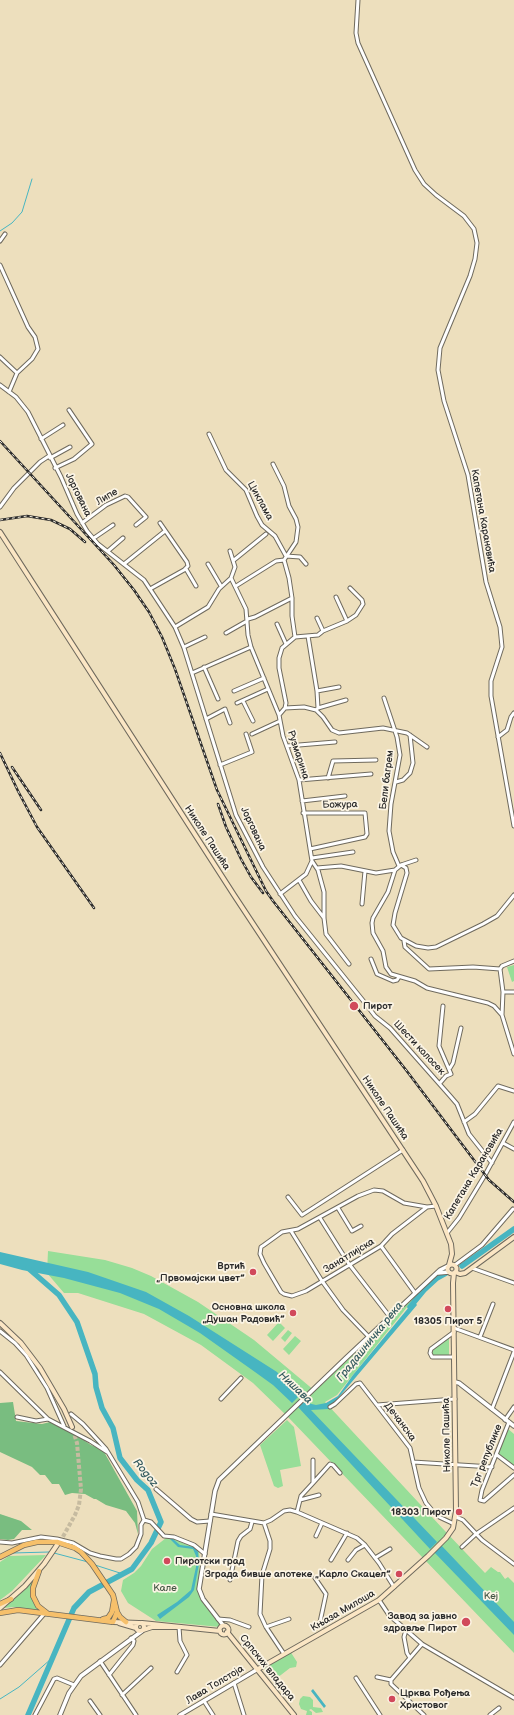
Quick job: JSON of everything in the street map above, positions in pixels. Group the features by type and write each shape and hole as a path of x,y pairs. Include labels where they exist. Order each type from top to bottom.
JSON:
{"main road":[{"name":"Николе Пашића","path":"0,532 234,895 403,1150 436,1206 447,1233 452,1254 453,1269 456,1517 453,1528 446,1538 428,1556"},
{"path":"453,1280 453,1269 461,1271 470,1270 514,1237"},
{"path":"0,1322 21,1343 40,1368 72,1426"},
{"path":"0,1557 10,1551 30,1543 50,1542 69,1546 81,1552 98,1571 114,1598 115,1612 113,1622"},
{"path":"0,1608 39,1571 57,1547"},
{"name":"Књаза Милоша","path":"258,1669 379,1600 428,1556"},
{"path":"39,1571 33,1588 34,1600 41,1609 52,1615"},
{"path":"0,1604 11,1599"},
{"path":"0,1613 18,1610 113,1622 142,1630 152,1627 179,1627"},
{"path":"100,1620 108,1618 115,1612"},
{"path":"115,1612 126,1622"},
{"path":"113,1622 140,1623 220,1631 223,1634 227,1632 228,1627 223,1625 220,1628 220,1631"},
{"path":"136,1629 136,1625 140,1623"},
{"path":"140,1623 144,1626 142,1630"},
{"name":"Српских владара","path":"227,1632 294,1715"}],"street":[{"name":"Капетана Карановића","path":"358,0 356,33 358,43 415,170 424,184 464,216 474,229 477,243 475,259 466,288 440,348 438,370 444,401 468,475 486,582 500,627 502,647 490,688 514,826"},
{"path":"0,241 5,234"},
{"path":"0,265 28,327 38,344 36,354 17,373 9,392"},
{"path":"0,357 17,373"},
{"name":"Јоргована","path":"0,385 9,392 28,412 82,523 94,538 108,551 144,580 175,627 184,647 240,825 255,854 280,894"},
{"path":"55,468 74,459 92,444 69,410"},
{"path":"41,439 63,425"},
{"name":"Циклама","path":"209,434 226,470 246,490 262,525 275,536 286,556"},
{"path":"0,507 14,488 40,462 70,447"},
{"path":"273,464 284,486 289,506 298,527 296,542 284,560 292,598 292,616 295,637"},
{"name":"Липе","path":"82,523 106,505 125,496 128,497 146,517 136,525"},
{"path":"160,523 187,562 188,566 186,569 196,586"},
{"path":"94,538 113,525"},
{"path":"124,564 165,531"},
{"path":"234,560 266,534"},
{"path":"108,551 124,538"},
{"path":"175,627 208,607 221,586 231,578 235,567 234,560 230,552"},
{"path":"286,556 300,557 306,564"},
{"path":"236,586 276,561 284,560"},
{"path":"208,564 221,586"},
{"path":"150,589 186,569"},
{"path":"231,578 246,609 248,635 251,647 279,715 280,721"},
{"path":"279,715 285,708 286,698 279,668 279,658 282,648 295,637 320,634 323,631 347,621 356,614 363,604 362,600 350,588"},
{"path":"336,597 347,621"},
{"path":"226,633 292,598"},
{"path":"317,618 323,631"},
{"path":"277,624 286,644"},
{"path":"308,636 317,691 317,709 332,730 339,733 377,728 402,731 427,748"},
{"path":"184,647 204,637"},
{"path":"192,673 251,647"},
{"path":"204,667 218,699"},
{"path":"234,691 264,678"},
{"path":"317,691 339,687"},
{"path":"237,704 268,689"},
{"name":"Бели багрем","path":"384,698 395,731 400,755 391,804 389,831 392,852 400,866"},
{"path":"285,708 317,709 346,700"},
{"path":"243,701 253,721"},
{"path":"206,718 225,709 230,722"},
{"path":"498,737 507,730 514,713"},
{"name":"Рузмарина","path":"252,734 280,721 299,780 312,860 317,868 324,892 324,918 326,934 349,964"},
{"path":"220,765 252,752 246,734"},
{"path":"396,782 403,780 410,773 413,763 410,735"},
{"path":"287,746 335,742"},
{"path":"328,778 333,761 376,760"},
{"path":"299,780 371,774"},
{"path":"302,801 345,796"},
{"name":"Божура","path":"304,813 365,813 366,835 364,838 310,848"},
{"path":"280,894 299,880 308,871 312,860 353,852"},
{"path":"317,868 341,866 379,873 395,870 400,866 416,860"},
{"path":"400,866 406,868 407,873 393,925 394,930 404,941 416,946 428,948 445,943 491,920 501,911 514,895"},
{"path":"395,870 388,892 373,918 372,924 373,933 383,951 386,967 391,974 415,981 432,989 488,1004 496,1008 502,1015"},
{"path":"362,904 365,871"},
{"path":"299,880 311,901 324,918"},
{"name":"Шести колосек","path":"280,894 295,916 372,1012 390,1028 440,1083 456,1104 469,1134 492,1163"},
{"path":"404,941 405,947 429,969 473,967 500,969 502,966 514,961"},
{"path":"371,960 377,974 393,981 400,977"},
{"path":"500,969 503,992 502,1015 514,1054"},
{"path":"503,992 513,992 514,998"},
{"path":"440,1083 446,1076 452,1074 439,1046 443,1006"},
{"path":"450,1068 454,1063 461,1028"},
{"path":"464,1122 475,1114 499,1086 514,1091"},
{"name":"Капетана Карановића","path":"447,1233 459,1218 503,1144 514,1122"},
{"path":"503,1144 514,1149"},
{"name":"Николе Пашића","path":"288,1197 302,1215 403,1150"},
{"path":"369,1337 344,1310 322,1281 291,1231 320,1218 358,1196 374,1190 383,1191 404,1203 427,1207 436,1206"},
{"name":"Занатлијска","path":"291,1231 282,1232 264,1245 260,1251 260,1254 264,1263 284,1294 292,1296 306,1291 381,1246 392,1234 427,1207"},
{"path":"338,1208 352,1231 361,1226"},
{"path":"223,1625 201,1594 200,1584 215,1491 221,1477 442,1268 453,1269 482,1245 513,1209"},
{"path":"320,1218 349,1264 390,1318"},
{"path":"381,1246 416,1293"},
{"path":"470,1270 514,1283"},
{"path":"480,1337 492,1304"},
{"path":"454,1357 432,1357 430,1353 432,1349 454,1330 480,1337 514,1351 492,1409"},
{"path":"0,1331 15,1343 26,1355 47,1388 64,1427"},
{"path":"0,1372 48,1419 107,1452"},
{"path":"222,1399 241,1378"},
{"name":"Трг републике","path":"455,1382 459,1383 514,1426"},
{"name":"Дечанска","path":"330,1407 338,1402 356,1384 360,1383 410,1448 419,1488 426,1503 437,1516 452,1523"},
{"path":"377,1405 455,1399"},
{"path":"505,1420 514,1407"},
{"path":"0,1542 57,1538 73,1543 100,1556 116,1560 129,1554 136,1547 141,1534 141,1525 144,1520 138,1502 104,1446 71,1414"},
{"path":"18,1417 36,1421 48,1419"},
{"name":"Трг републике","path":"509,1422 482,1490 480,1497 481,1501 484,1501 514,1475"},
{"path":"497,1455 514,1468"},
{"path":"313,1460 313,1483"},
{"path":"413,1462 492,1467"},
{"path":"297,1512 301,1496 330,1464 333,1465 340,1473"},
{"path":"156,1489 191,1520 198,1522 210,1521"},
{"path":"300,1500 319,1495"},
{"path":"462,1547 476,1534 514,1508"},
{"path":"211,1514 264,1523 271,1520 284,1510 297,1512 357,1538 365,1545 375,1558 394,1588"},
{"path":"456,1517 463,1520 476,1534 514,1564"},
{"path":"144,1520 151,1522 164,1536 174,1537 195,1546 205,1554"},
{"path":"230,1580 238,1541 241,1536 250,1529 252,1522"},
{"path":"264,1523 269,1537 270,1549 262,1575 260,1614 266,1627 284,1654"},
{"path":"316,1536 322,1523"},
{"path":"331,1560 347,1533"},
{"path":"348,1560 356,1550 365,1545"},
{"path":"375,1558 390,1549"},
{"path":"315,1578 326,1594 320,1622"},
{"path":"379,1600 389,1615 422,1644 514,1698"},
{"path":"0,1665 44,1614"},
{"path":"218,1619 230,1620 249,1627"},
{"path":"266,1627 289,1619"},
{"path":"177,1672 187,1655 180,1641 179,1627"},
{"path":"131,1638 136,1629"},
{"path":"60,1715 63,1704 81,1676 142,1630"},
{"path":"406,1630 404,1637 407,1653 410,1658"},
{"path":"109,1675 133,1645 134,1641 131,1638"},
{"path":"391,1680 422,1644"},
{"path":"100,1661 136,1715"},
{"path":"122,1695 151,1668"},
{"name":"Лава Толстоја","path":"180,1715 258,1669"},
{"path":"377,1677 391,1680"},
{"path":"35,1715 54,1678 74,1685"},
{"path":"356,1678 380,1715"},
{"path":"391,1680 391,1684 424,1715"},
{"path":"234,1683 244,1715"},
{"path":"90,1700 100,1715"},
{"path":"204,1701 213,1715"},
{"path":"490,1715 499,1708"}],"green space":[{"path":"514,965 514,981 512,982 507,967"},
{"name":"Кеј","path":"48,1251 105,1260 132,1268 151,1276 198,1302 254,1340 315,1391 419,1292 337,1395 325,1402 485,1573 491,1567 500,1572 505,1579 508,1577 514,1583 514,1653 288,1417 253,1383 201,1345 144,1314 78,1293 64,1293 47,1273"},
{"path":"279,1322 285,1328 273,1341 267,1335"},
{"path":"288,1330 292,1333 285,1342 281,1338"},
{"path":"295,1336 301,1341 289,1355 283,1349"},
{"path":"449,1336 449,1357 432,1357 431,1351"},
{"path":"13,1402 16,1421 42,1424 50,1422 103,1450 137,1511 138,1534 135,1523 126,1511 106,1505 85,1494 72,1493 65,1495 59,1484 52,1484 45,1475 40,1475 32,1467 0,1452 0,1403"},
{"path":"287,1420 294,1427 301,1466 280,1470 283,1486 278,1488 274,1486 260,1445"},
{"path":"507,1428 514,1434 514,1467 497,1453"},
{"path":"0,1514 21,1521 32,1530 22,1530 14,1539 0,1539"},
{"name":"Кале","path":"166,1538 173,1538 185,1544 193,1545 199,1551 200,1561 198,1589 221,1623 220,1627 156,1621 128,1603 121,1591 123,1580 134,1573 141,1566 152,1549"},
{"path":"46,1555 12,1591 0,1600 0,1562 9,1556"},
{"path":"33,1581 31,1588 42,1611 13,1607 4,1608"},
{"path":"290,1651 297,1662 296,1667 290,1668 277,1678 279,1682 276,1685 263,1667"},
{"path":"303,1696 310,1697 313,1700 313,1707 321,1708 323,1712 316,1713 311,1709 309,1710 312,1712 312,1715 306,1715 307,1711 301,1709 299,1704 300,1699"}],"water":[{"path":"0,1252 88,1272 146,1292 189,1316 277,1372 298,1397 292,1403 273,1385 200,1333 159,1309 120,1293 64,1278 0,1264"},
{"path":"414,1301 417,1305 334,1403 329,1406 329,1409 311,1410 437,1542 430,1549 298,1407 303,1402 316,1405 326,1403 338,1396 353,1375"},
{"path":"170,1539 173,1539 180,1545 195,1547 198,1552 199,1564 194,1590 189,1597 160,1619 157,1615 177,1602 191,1590 196,1567 196,1556 193,1549 178,1547"},
{"path":"440,1544 514,1622 514,1635 433,1551"},
{"path":"313,1689 326,1706 324,1708 311,1691"}],"waterway":[{"path":"0,231 12,223 22,212 32,179"},
{"name":"Градашничка река","path":"462,1266 514,1229"},
{"name":"Rogoz","path":"28,1268 59,1295 77,1322 95,1374 96,1387 102,1408 113,1428 120,1458 137,1480 148,1490 161,1522 151,1543 132,1569 89,1592 74,1608 28,1715"},
{"name":"Градашничка река","path":"410,1307 424,1290 437,1278 446,1273"},
{"path":"13,1553 49,1552"},
{"path":"54,1553 88,1562"},
{"path":"95,1565 123,1574"},
{"path":"0,1699 19,1687 51,1659"}],"tunnel":[{"path":"60,1542 79,1505 81,1489 77,1443 72,1427"},
{"path":"320,1622 325,1629"}],"railway":[{"path":"0,441 114,565 149,612 162,637 175,669 217,790 266,891 406,1070 489,1180 514,1202"},
{"path":"0,520 27,516 51,520 70,529 85,542"},
{"path":"0,753 37,827 94,908"},
{"path":"12,767 41,810"},
{"path":"218,804 226,827 241,859 251,877 263,893"}],"place":[{"name":"Пирот","path":"354,1006"},
{"name":"Вртић „Првомајски цвет”","path":"253,1272"},
{"name":"18305 Пирот 5","path":"448,1309"},
{"name":"Основна школа „Душан Радовић”","path":"293,1313"},
{"name":"18303 Пирот","path":"459,1512"},
{"name":"Пиротски град","path":"167,1561"},
{"name":"Зграда бивше апотеке „Карло Скацел”","path":"399,1574"},
{"name":"Завод за јавно здравље Пирот","path":"466,1622"},
{"name":"Црква Рођења Христовог","path":"392,1699"}],"water label":[{"name":"Нишава","path":"295,1388"}]}
